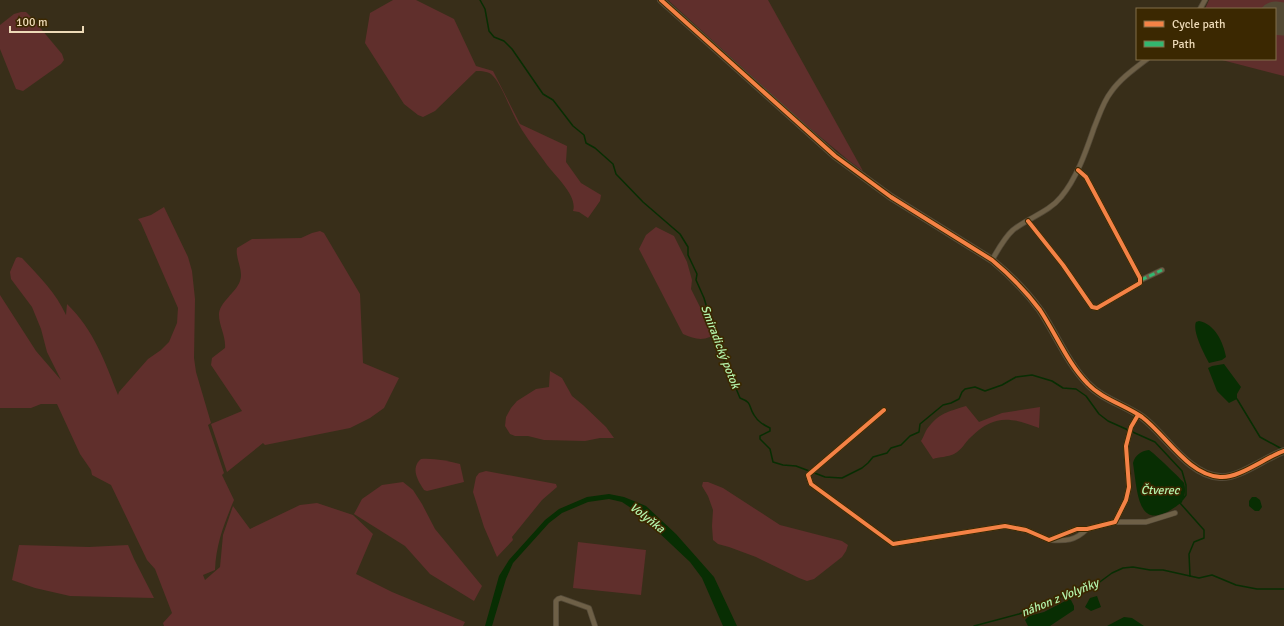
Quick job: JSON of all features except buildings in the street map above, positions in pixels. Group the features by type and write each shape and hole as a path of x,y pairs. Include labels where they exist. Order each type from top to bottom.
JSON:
{"street":[{"path":"661,0 835,156 891,197 992,260 1005,271 1030,297 1076,369 1088,384 1099,393 1138,414 1151,424 1192,466 1205,473 1220,477 1237,474 1274,454 1284,452"},
{"path":"992,260 1005,239 1013,230 1047,209 1061,198 1078,170 1110,92 1129,72 1146,60"},
{"path":"1078,170 1086,177 1141,280"},
{"path":"1028,221 1063,265 1094,308 1100,307 1138,284 1141,280 1162,270"},
{"path":"884,410 808,475 811,484 893,544 1005,526 1026,530 1049,540 1077,529 1087,529 1115,522 1146,522 1175,513"},
{"path":"1115,522 1126,500 1129,487 1126,446 1131,427 1138,414"},
{"path":"556,626 556,601 561,598 589,608 595,626"}],"shaded area":[{"path":"393,0 416,0 454,19 476,66 493,71 520,124 567,146 566,162 581,183 601,195 600,201 588,218 579,212 573,211 574,205 569,193 525,135 500,86 489,73 476,71 435,111 423,117 404,104 365,43 370,13"},
{"path":"668,0 768,0 863,171 799,119"},
{"path":"1209,0 1284,0 1284,76 1222,60 1276,60 1276,8 1205,8"},
{"path":"26,12 32,18 62,54 64,60 61,64 23,91 16,89 0,49 0,25 14,14"},
{"path":"164,207 188,257 192,271 195,299 194,358 196,372 211,423 208,425 224,473 222,475 234,500 219,543 215,570 203,575 205,580 220,567 223,535 233,506 250,529 300,505 317,503 353,515 373,534 356,574 392,592 465,622 463,626 164,626 163,623 172,613 155,569 147,560 111,485 92,475 91,470 80,454 57,404 41,404 31,408 0,408 0,295 36,351 61,380 47,352 41,329 32,307 11,279 10,272 16,258 18,257 22,258 47,285 66,315 67,304 85,325 98,347 118,395 148,359 169,342 177,323 178,308 138,219 151,215"},
{"path":"656,227 674,236 687,262 692,280 691,289 710,327 710,337 700,339 683,334 639,249 646,235"},
{"path":"320,231 324,233 360,294 363,363 399,378 384,408 370,418 350,428 265,445 263,443 227,472 211,424 242,411 211,365 212,358 225,348 219,319 220,310 235,290 241,277 237,248 252,239 301,238"},
{"path":"550,371 562,378 572,396 606,427 614,438 600,438 585,441 544,440 510,434 505,426 506,417 511,408 517,401 536,389 549,387"},
{"path":"966,406 979,422 1002,413 1040,407 1039,428 1011,420 995,421 987,424 979,430 954,454 933,459 921,441 927,429 940,416"},
{"path":"421,459 436,459 460,464 464,482 427,491 424,490 419,483 416,474 416,466"},
{"path":"486,471 556,484 557,487 542,500 512,537 513,540 497,557 484,527 473,492 476,477 479,473"},
{"path":"403,482 413,490 435,529 482,586 474,601 430,574 405,546 354,514 362,499 382,485"},
{"path":"703,482 708,482 723,488 780,525 842,541 848,545 846,551 842,557 814,579 807,581 756,557 718,544 713,540 713,510 708,496 702,486"},
{"path":"578,542 646,550 641,595 573,588"},
{"path":"19,545 89,547 128,545 154,598 70,596 35,588 12,580"}],"water":[{"path":"1199,321 1210,326 1217,334 1223,345 1226,357 1222,360 1209,363 1199,342 1196,331 1196,322"},
{"path":"1224,364 1241,387 1237,394 1237,399 1229,403 1217,391 1208,368"},
{"name":"Čtverec","path":"1149,450 1184,483 1185,488 1182,502 1167,512 1156,515 1148,514 1139,500 1133,463 1139,454 1143,451"},
{"name":"Volyňka","path":"609,494 624,497 646,506 676,534 714,577 737,626 723,626 702,578 690,562 637,512 622,502 609,499 588,502 562,513 549,523 513,563 506,579 492,626 485,626 499,576 509,560 545,520 559,509 587,497"},
{"path":"1252,497 1256,497 1260,500 1262,507 1259,511 1255,511 1249,506 1249,501"},
{"path":"1097,596 1101,607 1091,611 1085,607 1090,598"},
{"path":"1069,599 1074,606 1074,610 1050,626 1028,626 1025,620 1029,616 1044,612"},
{"path":"1124,617 1132,618 1144,626 1107,626"}],"waterway":[{"name":"Smiradický potok","path":"480,0 485,9 489,31 494,37 504,41 512,49 543,94 553,100 573,126 584,135 586,143 595,148 613,164 616,174 643,202 680,234 688,247 688,255 697,274 696,280 704,298 719,348 740,398 749,403 757,420 770,428 770,431 760,436 760,439 770,449 773,462 783,465 796,466 825,477 842,478 862,468 873,457 887,453 891,448 901,445 910,436 919,432 920,424 943,405 959,399 965,389 975,387 985,391 1002,385 1016,377 1032,375 1052,381 1063,388 1076,389 1086,396 1099,414 1108,421 1155,442 1182,471 1186,485 1186,495 1183,499"},
{"path":"1237,399 1260,437 1282,449"},
{"name":"Smiradický potok","path":"1181,502 1180,503 1204,530 1204,538 1194,542 1189,554 1190,576 1199,578 1212,575 1236,585 1257,589 1284,589"},
{"name":"náhon z Volyňky","path":"974,626 1019,614 1053,601 1071,591 1097,584 1112,573 1123,568 1133,567 1150,570 1163,570 1190,576"}],"runway":[{"path":"1276,18 1284,19"}],"marked path":[{"path":"1141,280 1162,270"}],"cycle path":[{"path":"661,0 835,156 891,197 992,260 999,266 1035,303 1046,319 1068,358 1088,384 1100,394 1142,417 1188,462 1208,475 1227,477 1235,475 1284,451"},
{"path":"1028,221 1063,265 1092,307 1097,308 1140,283 1140,278 1086,177 1078,170"},
{"path":"884,410 808,475 811,484 893,544 1005,526 1026,530 1049,540 1077,529 1087,529 1115,522 1126,500 1129,487 1126,446 1131,427 1138,415"}]}
